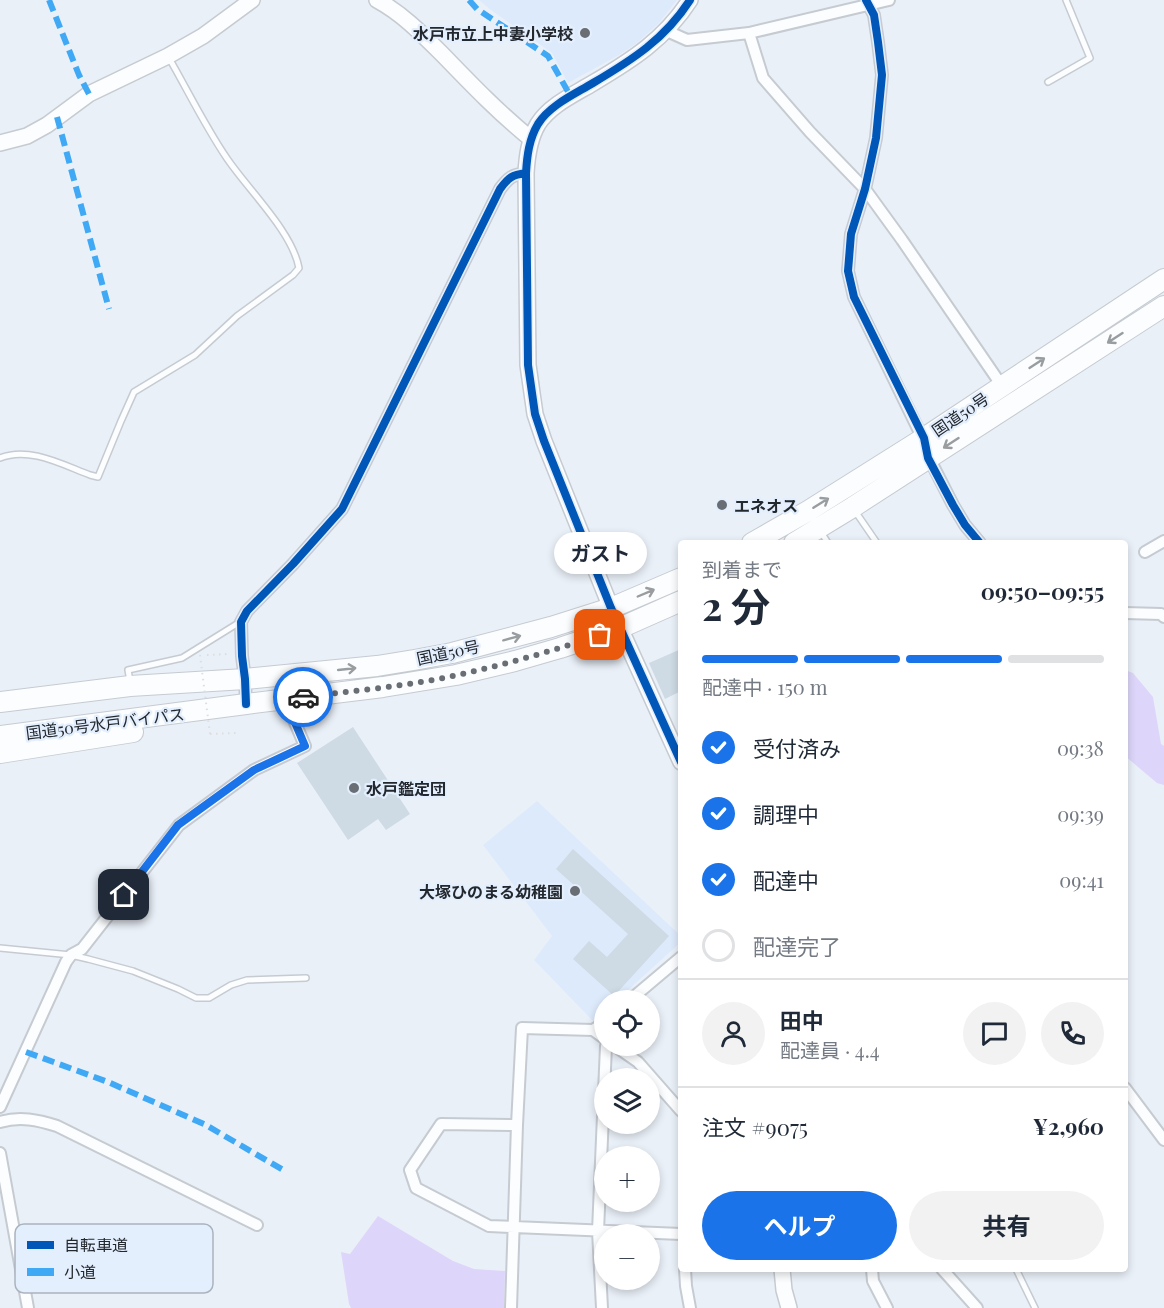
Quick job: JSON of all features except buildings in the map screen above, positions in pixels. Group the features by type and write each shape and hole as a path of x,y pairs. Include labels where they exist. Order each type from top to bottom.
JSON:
{"highway":[{"name":"国道50号","path":"757,540 817,506 924,438 1164,279"},
{"name":"国道50号","path":"806,540 823,536 853,507 1164,306"},
{"name":"国道50号","path":"206,681 377,666 452,653 541,630 611,608 678,579"},
{"name":"国道50号","path":"210,709 383,687 456,675 549,652 620,628 678,602"},
{"path":"0,702 130,686 206,681"},
{"name":"国道50号水戸バイパス","path":"0,716 206,681"},
{"path":"0,753 146,730 210,709"},
{"name":"国道50号水戸バイパス","path":"0,736 210,709"}],"street":[{"path":"0,143 27,136 48,125 89,94 168,56 203,36 252,0"},
{"path":"377,0 395,11 419,31 508,120 531,139"},
{"path":"678,755 611,608 535,414 528,365 526,173 531,139 549,111 630,61 667,31 690,0"},
{"path":"667,31 687,40 748,33 867,3 889,0"},
{"path":"867,3 874,15 882,75 876,138 865,189 851,234 848,271 854,297 924,438 928,458 953,506 978,540"},
{"path":"748,33 763,78 810,132 865,189 1002,386"},
{"path":"246,704 241,622 248,611 342,508 500,189 508,178 526,173"},
{"path":"1145,552 1164,541"},
{"path":"1128,613 1164,616"},
{"path":"0,1107 66,962 71,955 82,949 178,825 254,770 305,746 285,699"},
{"path":"642,990 678,960"},
{"path":"511,1308 522,1028 593,1030"},
{"path":"598,1224 606,1056"},
{"path":"629,1056 638,1062 678,1108"},
{"path":"1128,1092 1164,1138"},
{"path":"0,1122 37,1119 57,1126 257,1225"},
{"path":"517,1125 441,1124 410,1170 416,1188 489,1226 594,1231"},
{"path":"0,1153 15,1236"},
{"path":"660,1233 678,1234"},
{"path":"685,1272 690,1308"},
{"path":"782,1272 789,1308"},
{"path":"872,1272 873,1281 887,1308"},
{"path":"945,1272 977,1308"},
{"path":"601,1290 602,1308"},
{"path":"25,1293 28,1308"}],"lane":[{"path":"1048,81 1090,58 1066,0"},
{"path":"0,458 23,453 34,455 98,477 134,392 195,355 237,316 300,268 283,233 227,158 168,56"},
{"path":"853,507 875,540"},
{"path":"130,686 128,670 182,658 241,622"},
{"path":"0,948 71,955 134,971 195,998 209,998 231,985 247,980 306,978"},
{"path":"1017,1272 1035,1308"}],"path":[{"path":"228,654 200,655 210,734 237,733"}],"shaded area":[{"name":"水戸市立上中妻小学校","path":"479,0 677,0 659,23 637,43 568,83 552,53"},
{"path":"1128,671 1133,673 1153,697 1161,744 1164,746 1164,785 1157,783 1128,759"},
{"name":"大塚ひのまる幼稚園","path":"537,801 678,933 678,945 628,990 594,990 594,1022 534,960 552,936 483,845"},
{"path":"378,1216 453,1261 474,1269 505,1271 504,1308 351,1308 341,1252 350,1254"}],"marked path":[{"path":"49,0 89,94"},
{"path":"469,0 477,9 548,56 571,97"},
{"path":"57,117 109,309"},
{"path":"26,1052 108,1082 204,1124 285,1171"}],"cycle path":[{"path":"678,755 611,608 535,414 528,365 526,173 531,142 543,117 563,100 647,48 670,26 690,0"},
{"path":"866,0 874,15 882,75 876,138 865,189 851,234 848,271 854,297 924,438 928,458 965,525 978,540"},
{"path":"246,704 241,622 247,611 342,509 500,189 511,177 526,173"}],"way so far":[{"path":"303,697 456,675 515,661 600,635"}],"place":[{"name":"水戸市立上中妻小学校","path":"585,33"},
{"name":"エネオス","path":"722,505"},
{"name":"ガスト","path":"600,635"},
{"name":"水戸鑑定団","path":"354,788"},
{"name":"大塚ひのまる幼稚園","path":"575,891"}],"route":[{"path":"124,895 178,825 254,770 305,746 285,699 303,697"}]}
